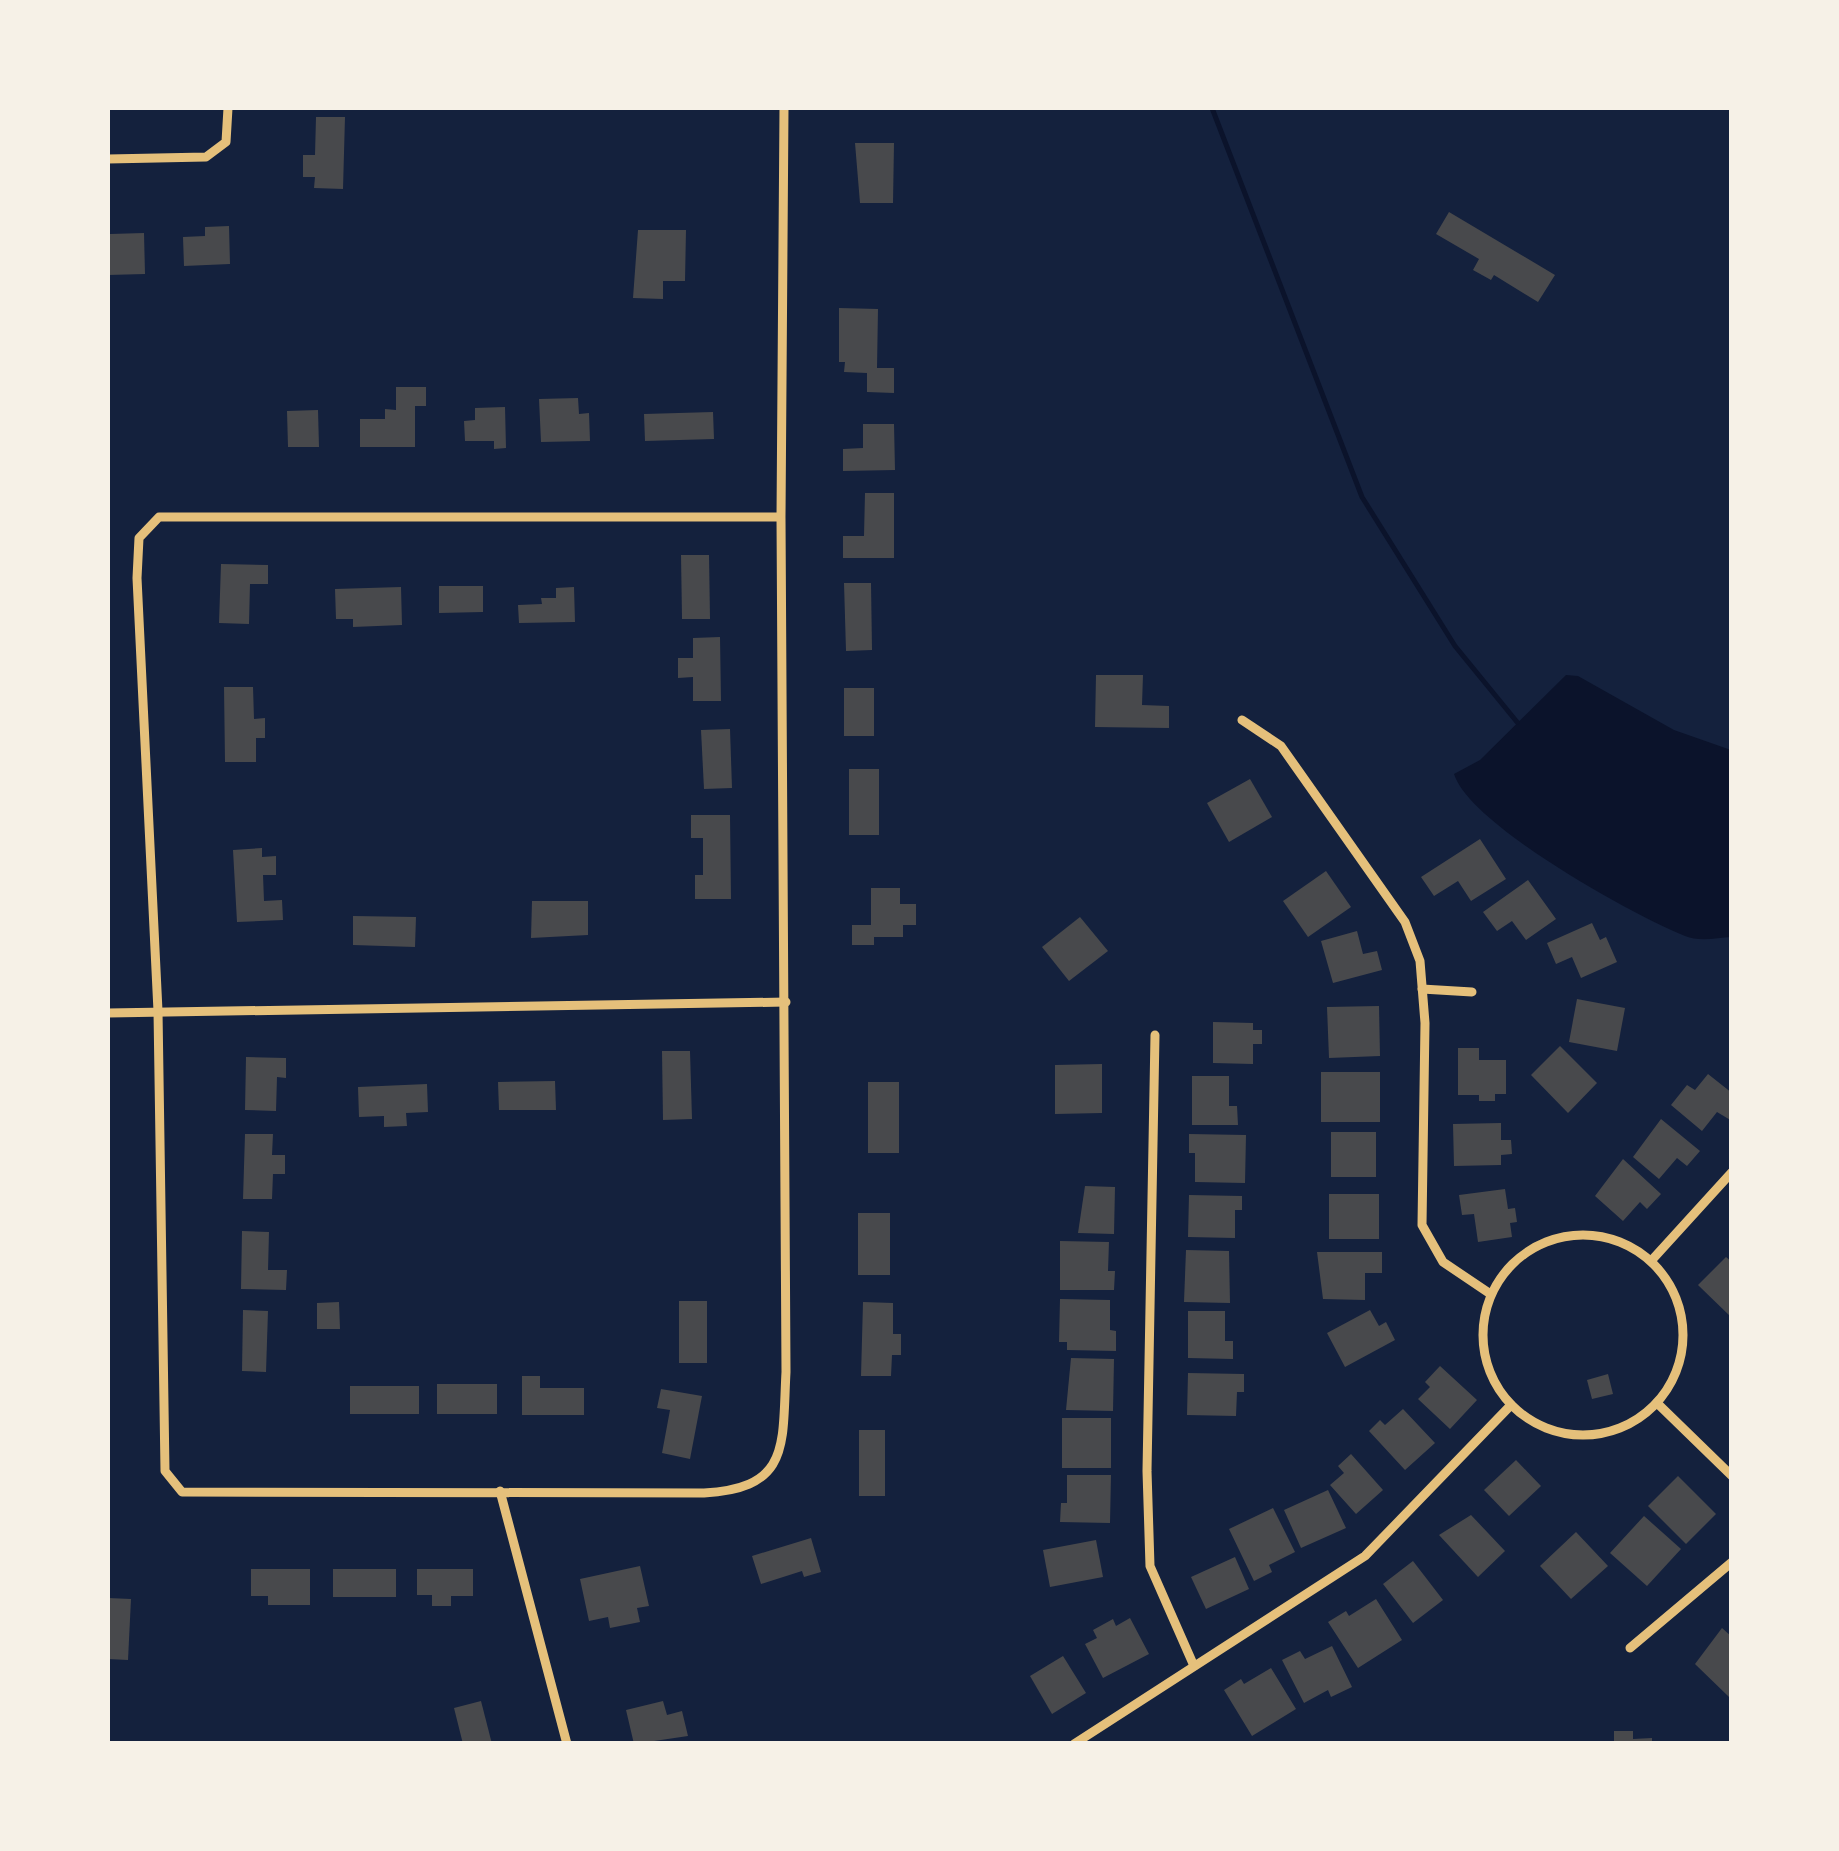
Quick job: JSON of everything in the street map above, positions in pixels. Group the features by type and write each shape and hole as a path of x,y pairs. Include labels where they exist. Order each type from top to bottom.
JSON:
{"street":[{"path":"108,159 206,158 226,142 228,108"},
{"path":"781,516 159,517 139,538 136,578 158,1011 165,1470 182,1492 739,1491 764,1479 777,1459 786,1372 781,516 784,108"},
{"path":"1242,720 1281,746 1406,922 1420,961 1422,989 1422,1225 1444,1262 1489,1293"},
{"path":"1422,989 1472,992"},
{"path":"108,1013 786,1002"},
{"path":"1155,1035 1147,1392 1150,1566 1194,1666"},
{"path":"1651,1261 1732,1172"},
{"path":"1563,1236 1599,1236 1626,1244 1651,1261 1672,1288 1684,1328 1676,1376 1657,1403 1624,1428 1596,1436 1552,1432 1520,1416 1494,1385 1481,1336 1489,1293 1512,1263 1563,1236"},
{"path":"1657,1403 1732,1476"},
{"path":"1074,1744 1365,1556 1415,1510 1511,1405"},
{"path":"500,1490 568,1744"},
{"path":"1630,1648 1732,1562"}],"water":[{"path":"1566,675 1578,676 1674,730 1731,750 1731,937 1690,938 1629,909 1520,842 1466,795 1454,774 1480,760"}],"building":[{"path":"316,117 345,117 343,189 314,188 315,177 303,177 303,155 315,155"},
{"path":"855,143 894,143 893,203 860,203"},
{"path":"1449,212 1555,275 1538,302 1494,275 1491,280 1473,270 1479,259 1436,234"},
{"path":"229,226 230,264 184,266 183,237 205,236 205,227"},
{"path":"638,230 686,230 685,281 663,281 663,299 633,298"},
{"path":"144,233 145,274 108,275 110,234"},
{"path":"839,308 878,309 877,368 894,368 894,393 867,392 867,373 844,372 845,362 839,362"},
{"path":"396,387 426,387 426,406 415,406 415,447 360,447 360,419 385,419 385,409 396,410"},
{"path":"578,398 579,414 589,413 590,441 541,442 539,399"},
{"path":"505,407 506,448 494,449 494,441 465,441 464,421 475,420 475,408"},
{"path":"318,410 319,447 288,447 287,411"},
{"path":"713,412 714,439 645,441 644,414"},
{"path":"863,424 894,424 895,470 843,471 843,449 863,448"},
{"path":"865,493 894,493 894,558 843,558 843,536 864,536"},
{"path":"681,555 709,555 710,619 682,619"},
{"path":"221,564 268,565 268,584 250,584 249,624 219,623"},
{"path":"844,583 871,583 872,650 846,651"},
{"path":"439,586 483,586 483,612 439,613"},
{"path":"401,587 402,625 353,627 353,619 336,619 335,589"},
{"path":"574,587 575,622 519,623 518,605 542,604 541,598 556,598 556,588"},
{"path":"720,637 721,701 693,701 693,677 678,678 678,658 693,658 693,638"},
{"path":"1096,675 1143,675 1142,705 1169,706 1169,728 1095,727"},
{"path":"224,687 253,687 254,719 265,718 265,738 256,738 256,762 225,762"},
{"path":"844,688 874,688 874,736 844,736"},
{"path":"730,729 732,788 704,789 701,730"},
{"path":"849,769 879,769 879,835 849,835"},
{"path":"1250,779 1272,817 1229,842 1207,803"},
{"path":"691,815 730,815 731,899 695,899 695,875 703,875 703,838 691,838"},
{"path":"1480,839 1506,879 1471,901 1458,881 1434,896 1421,877"},
{"path":"262,848 262,857 276,856 276,875 263,875 264,901 282,900 283,920 237,922 233,850"},
{"path":"1326,871 1351,907 1308,937 1283,901"},
{"path":"1528,880 1556,919 1526,940 1512,921 1497,931 1483,912"},
{"path":"871,888 900,888 900,904 916,904 916,925 903,925 903,937 874,937 874,945 852,945 852,925 871,925"},
{"path":"532,901 588,901 588,935 531,938"},
{"path":"353,916 416,917 415,947 353,945"},
{"path":"1080,917 1108,951 1069,981 1042,947"},
{"path":"1592,923 1600,940 1606,937 1617,962 1581,978 1572,957 1556,964 1547,943"},
{"path":"1357,931 1363,954 1377,951 1382,970 1333,983 1321,941"},
{"path":"1577,999 1625,1008 1617,1051 1569,1042"},
{"path":"1379,1006 1380,1056 1329,1058 1327,1007"},
{"path":"1213,1022 1253,1023 1253,1030 1262,1030 1262,1044 1253,1044 1253,1064 1213,1063"},
{"path":"1560,1046 1597,1083 1568,1113 1531,1075"},
{"path":"1458,1048 1479,1048 1479,1060 1506,1060 1506,1094 1495,1094 1495,1101 1479,1101 1479,1095 1458,1095"},
{"path":"662,1051 690,1051 692,1119 663,1120"},
{"path":"246,1057 286,1058 286,1078 277,1077 276,1111 245,1110"},
{"path":"1102,1064 1102,1113 1055,1114 1055,1065"},
{"path":"1321,1072 1380,1072 1380,1122 1321,1122"},
{"path":"1708,1074 1732,1093 1732,1121 1717,1112 1702,1131 1671,1105 1687,1085 1695,1090"},
{"path":"1192,1076 1229,1076 1229,1106 1237,1106 1238,1125 1192,1125"},
{"path":"555,1081 556,1110 499,1110 498,1082"},
{"path":"868,1082 899,1082 899,1153 868,1153"},
{"path":"427,1084 428,1112 406,1113 407,1126 384,1127 384,1116 359,1117 358,1087"},
{"path":"1661,1119 1700,1151 1687,1166 1677,1158 1659,1179 1633,1157"},
{"path":"1501,1123 1501,1140 1511,1140 1512,1154 1501,1155 1501,1165 1454,1166 1453,1124"},
{"path":"1331,1132 1376,1132 1376,1177 1331,1177"},
{"path":"245,1134 273,1134 272,1155 285,1155 285,1174 273,1174 272,1199 243,1199"},
{"path":"1189,1134 1246,1135 1245,1183 1195,1182 1195,1153 1189,1153"},
{"path":"1623,1159 1661,1194 1647,1209 1640,1202 1623,1221 1595,1196"},
{"path":"1085,1186 1115,1187 1114,1234 1078,1233"},
{"path":"1505,1189 1508,1209 1515,1208 1517,1222 1510,1223 1512,1237 1478,1242 1474,1214 1462,1215 1459,1195"},
{"path":"1329,1194 1379,1194 1379,1239 1329,1239"},
{"path":"1189,1195 1242,1196 1242,1210 1235,1210 1235,1238 1188,1237"},
{"path":"858,1213 890,1213 890,1275 858,1275"},
{"path":"242,1231 269,1232 268,1270 287,1270 286,1290 241,1289"},
{"path":"1060,1241 1109,1242 1108,1271 1115,1271 1114,1290 1060,1290"},
{"path":"1186,1250 1229,1251 1230,1303 1184,1302"},
{"path":"1317,1252 1382,1252 1382,1273 1365,1273 1365,1300 1323,1299"},
{"path":"1726,1257 1732,1262 1732,1318 1698,1285"},
{"path":"1060,1299 1110,1300 1110,1330 1116,1331 1116,1351 1067,1350 1067,1342 1059,1342"},
{"path":"679,1301 707,1301 707,1363 679,1363"},
{"path":"339,1302 340,1329 317,1329 317,1303"},
{"path":"863,1302 893,1303 893,1334 901,1334 901,1355 892,1355 891,1376 861,1376"},
{"path":"243,1310 268,1311 266,1372 242,1371"},
{"path":"1370,1310 1379,1326 1386,1322 1395,1340 1345,1367 1327,1333"},
{"path":"1188,1311 1225,1311 1225,1341 1233,1341 1233,1359 1188,1358"},
{"path":"1071,1358 1114,1359 1113,1411 1066,1410"},
{"path":"1440,1366 1477,1400 1450,1429 1418,1399 1430,1387 1425,1382"},
{"path":"1188,1373 1244,1374 1244,1392 1237,1392 1236,1416 1187,1415"},
{"path":"1608,1374 1613,1394 1592,1399 1587,1380"},
{"path":"522,1376 540,1376 540,1388 584,1388 584,1415 522,1415"},
{"path":"437,1384 497,1384 497,1414 437,1414"},
{"path":"350,1386 419,1386 419,1414 350,1414"},
{"path":"661,1389 702,1396 690,1459 662,1453 670,1410 657,1408"},
{"path":"1403,1409 1435,1443 1405,1470 1369,1431 1380,1420 1385,1425"},
{"path":"1062,1418 1111,1418 1111,1468 1062,1468"},
{"path":"859,1430 885,1430 885,1496 859,1496"},
{"path":"1351,1454 1383,1490 1356,1514 1330,1485 1344,1473 1338,1466"},
{"path":"1516,1460 1541,1486 1509,1516 1484,1490"},
{"path":"1067,1475 1111,1475 1110,1523 1060,1522 1061,1503 1067,1503"},
{"path":"1678,1476 1716,1514 1686,1544 1648,1506"},
{"path":"1328,1490 1346,1528 1301,1548 1284,1510"},
{"path":"1273,1508 1295,1552 1269,1565 1272,1572 1254,1581 1229,1529"},
{"path":"1471,1515 1505,1551 1478,1577 1439,1535"},
{"path":"1644,1516 1681,1549 1647,1586 1610,1553"},
{"path":"1576,1532 1608,1566 1571,1599 1540,1566"},
{"path":"811,1538 821,1572 804,1577 802,1571 761,1584 752,1556"},
{"path":"1096,1540 1103,1577 1050,1587 1043,1550"},
{"path":"1235,1557 1249,1589 1206,1609 1191,1577"},
{"path":"1413,1561 1443,1600 1413,1623 1383,1584"},
{"path":"640,1566 649,1606 637,1608 640,1622 610,1628 608,1617 589,1621 580,1579"},
{"path":"251,1569 310,1569 310,1605 268,1605 268,1596 251,1596"},
{"path":"333,1569 396,1569 396,1597 333,1597"},
{"path":"417,1569 473,1569 473,1596 451,1596 451,1606 432,1606 432,1595 417,1595"},
{"path":"108,1598 131,1599 128,1660 108,1659"},
{"path":"1376,1599 1402,1640 1358,1668 1328,1622 1346,1611 1349,1616"},
{"path":"1130,1618 1149,1654 1103,1678 1085,1644 1097,1638 1093,1630 1113,1619 1116,1626"},
{"path":"1722,1628 1732,1637 1729,1697 1695,1664"},
{"path":"1332,1646 1352,1687 1331,1697 1328,1690 1304,1703 1282,1660 1300,1651 1305,1659"},
{"path":"1063,1656 1086,1693 1052,1714 1030,1676"},
{"path":"1271,1668 1296,1709 1252,1736 1224,1690 1241,1679 1244,1684"},
{"path":"481,1701 492,1744 463,1744 454,1708"},
{"path":"663,1701 667,1715 682,1711 688,1736 634,1744 626,1710"},
{"path":"1614,1731 1633,1731 1633,1739 1652,1738 1652,1744 1614,1744"}],"waterway":[{"path":"1212,108 1362,497 1455,646 1517,722"}]}
